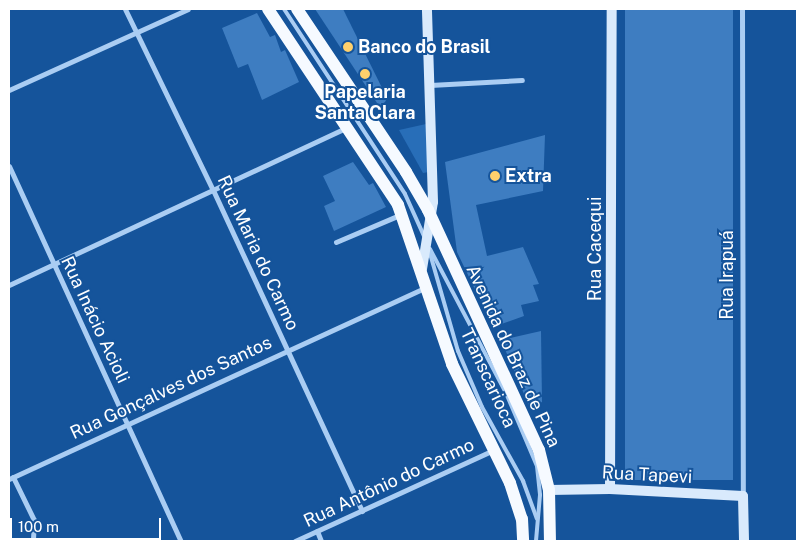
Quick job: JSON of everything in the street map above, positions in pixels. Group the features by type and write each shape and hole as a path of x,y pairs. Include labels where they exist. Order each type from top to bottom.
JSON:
{"main road":[{"path":"268,9 348,127 402,214 422,269"},
{"path":"297,9 406,172 431,219"},
{"name":"Avenida do Braz de Pina","path":"427,9 430,85 431,219 422,269 452,364 516,500 523,541"},
{"name":"Rua Cacequi","path":"610,488 612,9"},
{"name":"Avenida do Braz de Pina","path":"431,219 540,450 550,490 550,541"},
{"name":"Rua Tapevi","path":"550,490 610,488 743,496"},
{"name":"Rua Irapuá","path":"743,496 744,541"}],"street":[{"name":"Rua Maria do Carmo","path":"125,9 213,190 362,511"},
{"path":"9,90 188,9"},
{"name":"Rua Irapuá","path":"742,9 743,496"},
{"path":"430,85 522,80"},
{"path":"9,285 348,127"},
{"name":"Rua Inácio Acioli","path":"9,166 181,541"},
{"path":"336,242 402,214"},
{"name":"Rua Gonçalves dos Santos","path":"11,478 427,286"},
{"name":"Rua Antônio do Carmo","path":"295,541 494,450"},
{"path":"11,478 34,520 33,541"},
{"path":"317,531 321,541"}],"lane":[{"name":"Transcarioca","path":"284,9 405,194 427,243 502,385 536,466 540,495 536,519 536,541"},
{"name":"Transcarioca","path":"427,243 458,351 482,407 523,481 536,519"}],"shaded area":[{"path":"426,124 429,172 423,173 399,130"}],"building":[{"path":"315,9 343,9 387,98 385,102 379,106"},
{"path":"625,9 733,9 733,480 625,480"},
{"path":"257,13 270,37 275,35 281,52 285,50 299,82 262,100 248,64 238,68 222,28"},
{"path":"545,135 543,191 476,205 487,256 523,247 539,284 533,285 539,301 521,305 524,316 493,327 457,252 445,162"},
{"path":"353,162 369,185 373,183 386,207 334,231 324,206 335,201 323,176"},
{"path":"541,331 542,402 530,408 501,340"}],"place":[{"name":"Banco do Brasil","path":"348,47"},
{"name":"Papelaria Santa Clara","path":"365,74"},
{"name":"Extra","path":"495,176"}]}
